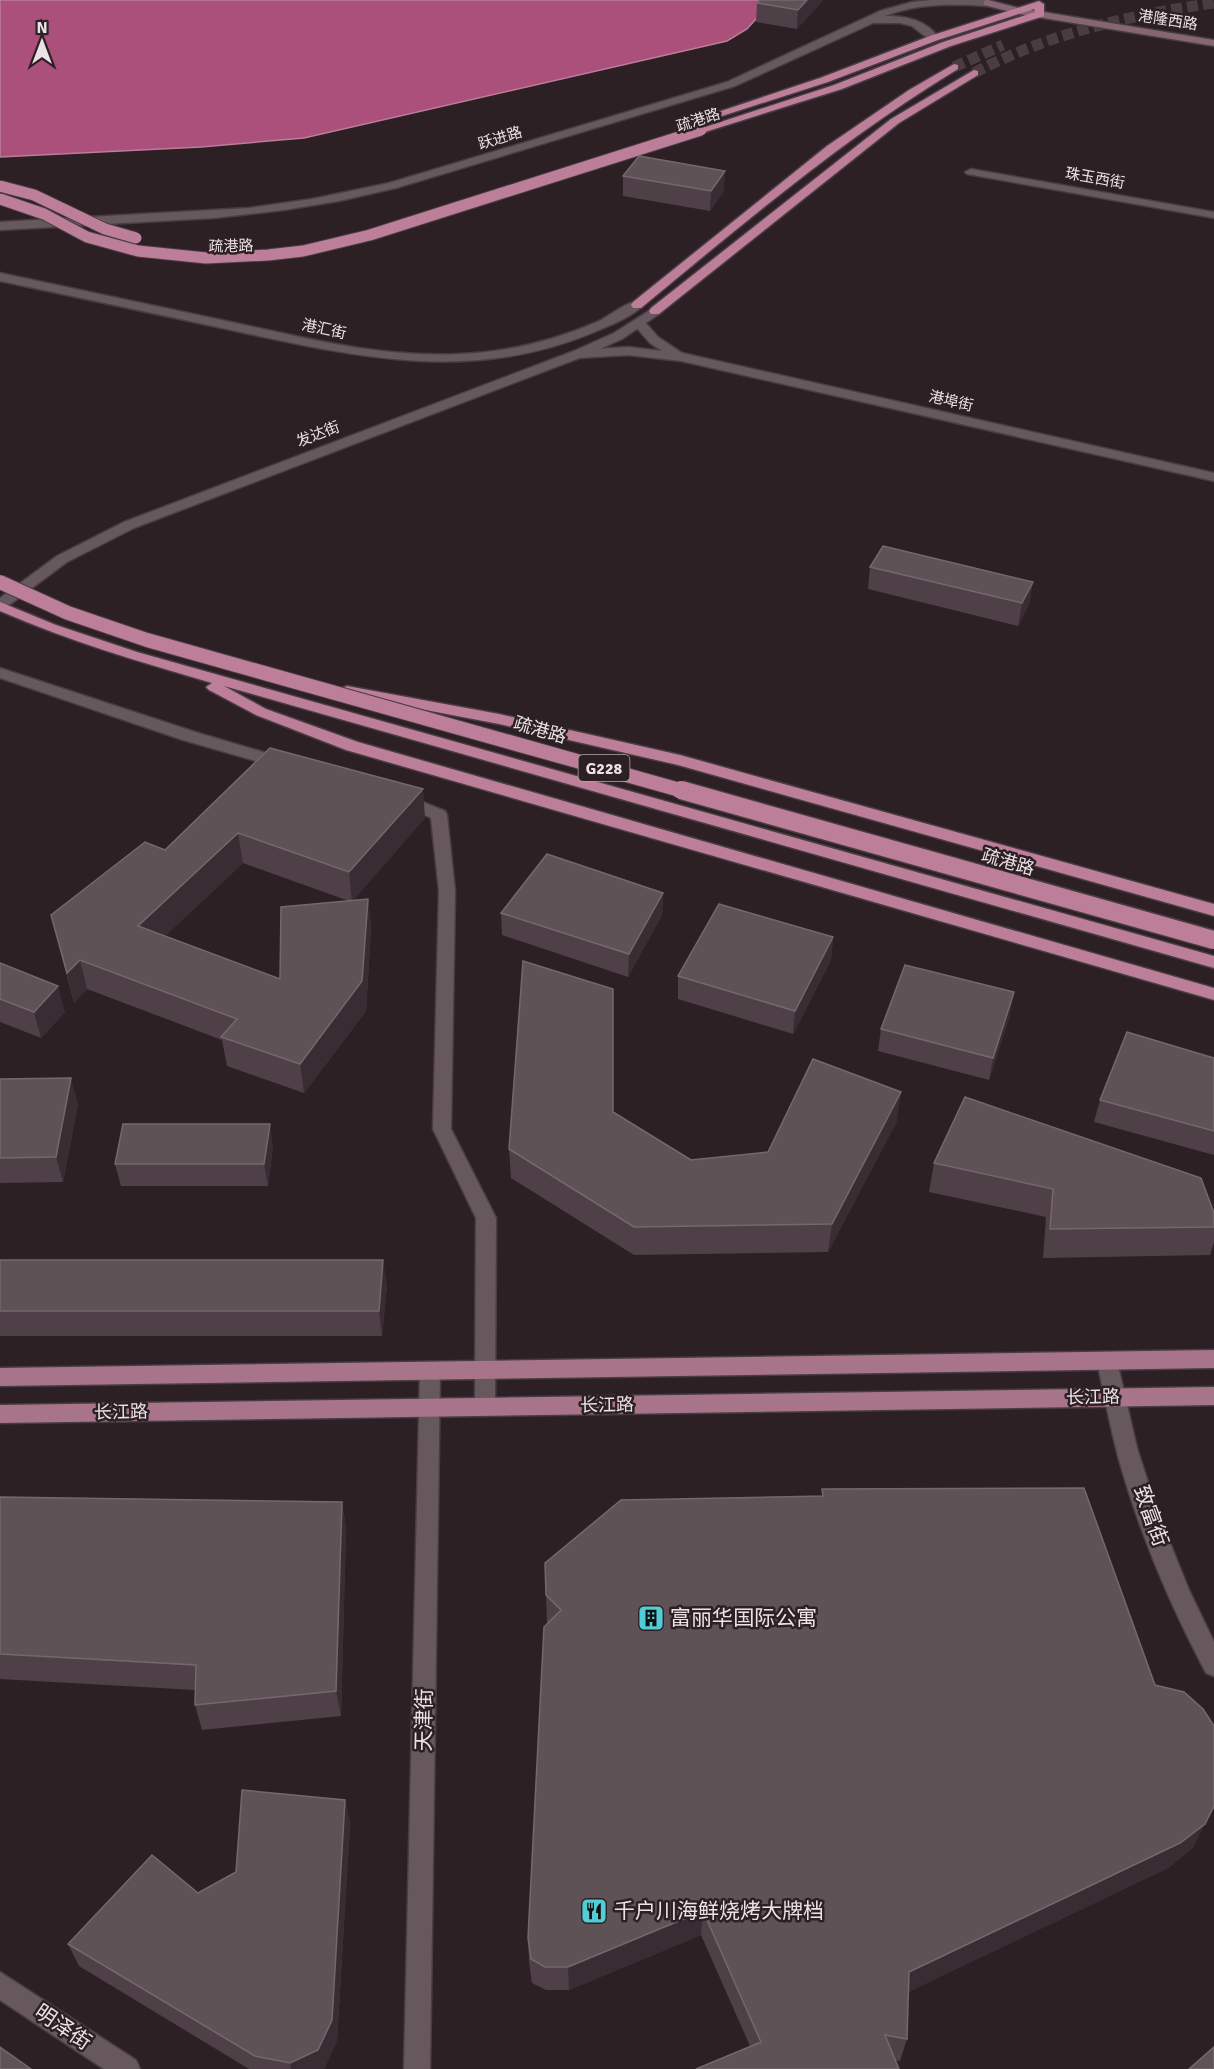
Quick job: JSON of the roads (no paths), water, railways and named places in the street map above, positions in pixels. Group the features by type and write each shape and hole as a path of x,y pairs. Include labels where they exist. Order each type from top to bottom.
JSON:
{"highway":[{"name":"疏港路","path":"0,186 34,195 105,229 150,241 210,247 269,245 297,241 361,226 824,80 934,38 1019,11 1039,9"},
{"name":"疏港路","path":"0,199 44,214 87,237 138,251 206,258 303,251 370,235 838,87 1039,9"},
{"path":"637,305 875,117 954,67"},
{"path":"655,311 895,121 974,73"},
{"name":"疏港路","path":"0,582 68,613 113,628 1214,940"},
{"name":"G228","path":"0,605 51,628 184,670 1214,962"},
{"path":"184,670 261,712 352,746 1214,994"},
{"path":"298,682 499,719 680,760 1214,910"}],"main road":[{"name":"港隆西路","path":"989,1 1214,32"},
{"path":"989,1 1019,11"},
{"name":"港隆西路","path":"1039,9 1214,43"},
{"name":"长江路","path":"0,1377 1214,1359"},
{"name":"长江路","path":"0,1414 1214,1396"}],"street":[{"name":"跃进路","path":"0,226 284,208 392,186 731,84 871,20 884,9 944,1 989,1"},
{"path":"871,20 902,20 930,30 934,38"},
{"name":"珠玉西街","path":"971,172 1214,215"},
{"name":"港汇街","path":"0,277 337,349 387,357 429,360 476,358 523,362"},
{"name":"港汇街","path":"0,288 343,362 388,368 442,370 523,362 557,344 588,333 637,305"},
{"name":"发达街","path":"0,605 62,559 129,525 523,362 579,354 639,323 655,311"},
{"path":"639,323 654,340 681,357"},
{"path":"579,354 628,351 681,357"},
{"name":"港埠街","path":"681,357 1214,477"},
{"path":"0,674 189,736 302,769"},
{"path":"392,796 414,802 439,815 447,891 442,1129 486,1218 485,1407"},
{"name":"致富街","path":"1107,1361 1130,1460 1159,1542 1199,1638 1214,1665"},
{"name":"天津街","path":"417,2069 430,1371"},
{"name":"明泽街","path":"0,1985 126,2069"}],"tunnel":[{"path":"974,73 1061,36 1152,13 1214,3"},
{"path":"954,67 1003,45"}],"place":[{"name":"富丽华国际公寓","path":"651,1618"},
{"name":"千户川海鲜烧烤大牌档","path":"594,1911"}]}
